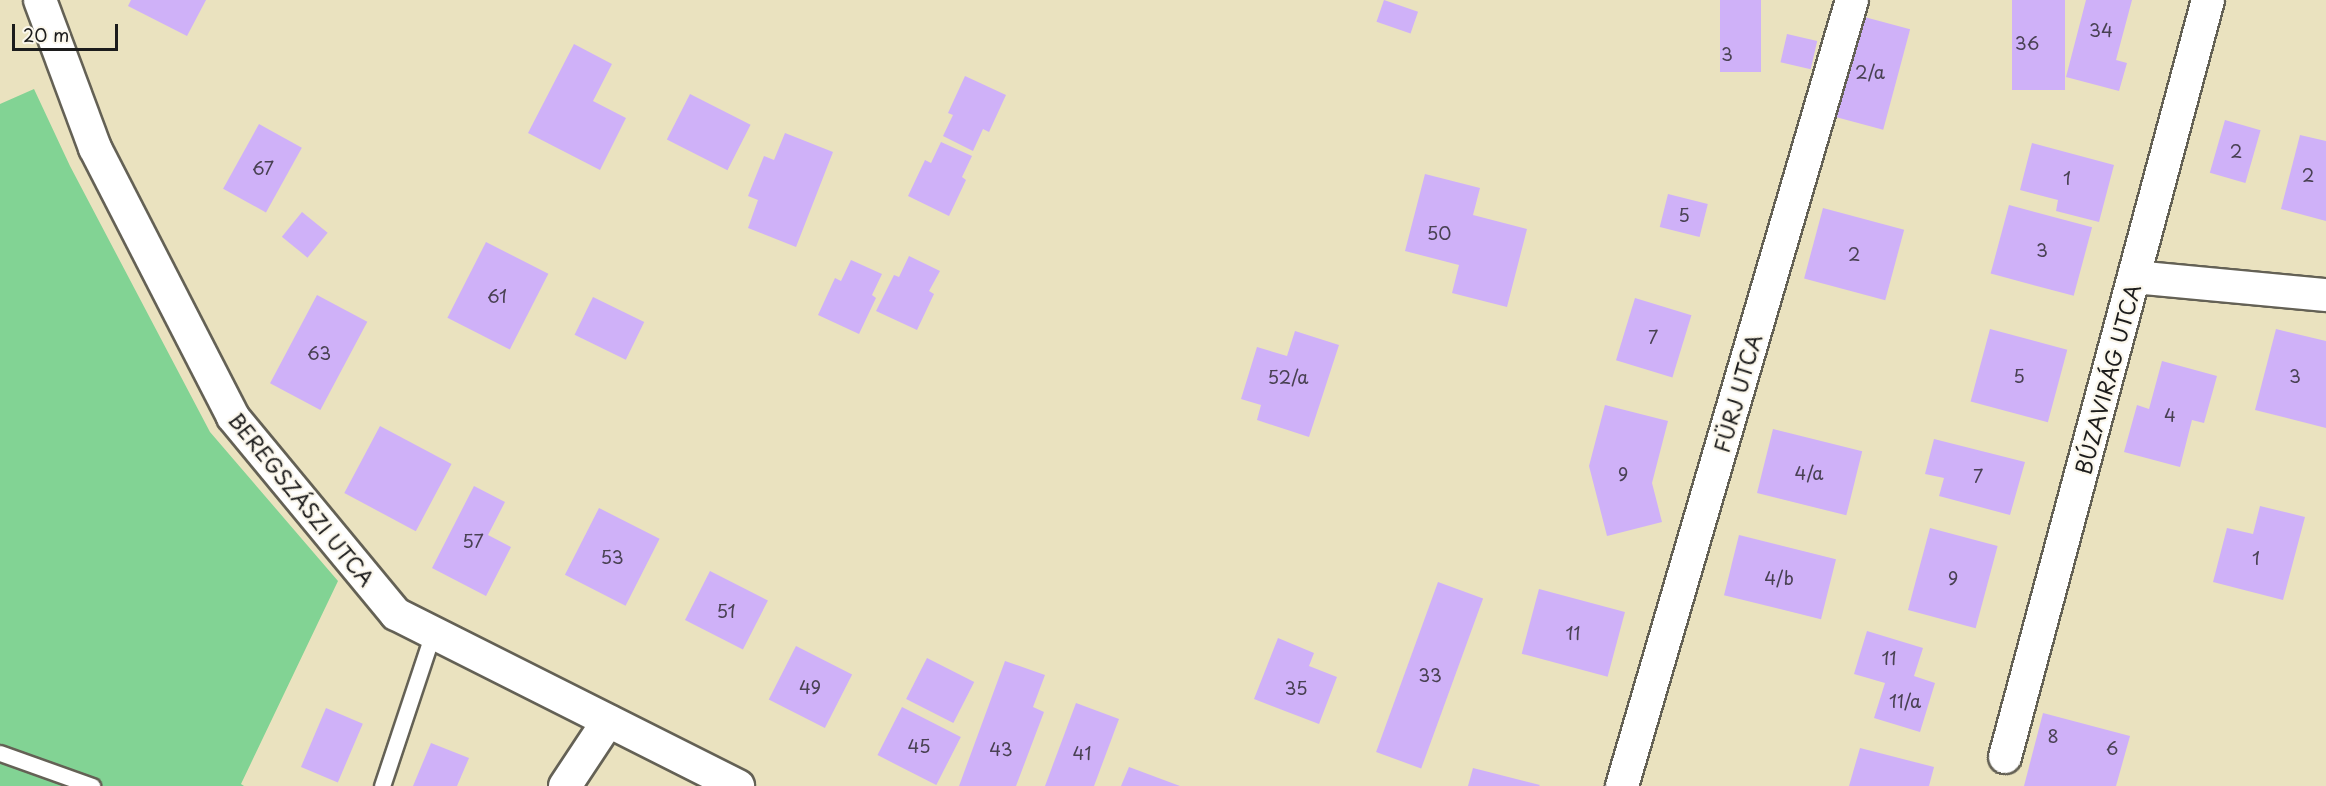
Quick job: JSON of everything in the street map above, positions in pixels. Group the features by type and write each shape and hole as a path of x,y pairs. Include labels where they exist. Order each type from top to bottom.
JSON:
{"street":[{"name":"BEREGSZÁSZI UTCA","path":"39,0 95,148 233,417 396,614 738,786"},
{"name":"FÜRJ UTCA","path":"1622,786 1852,0"},
{"name":"BÚZAVIRÁG UTCA","path":"2005,757 2208,0"},
{"path":"2134,277 2326,296"},
{"path":"565,786 608,721"}],"lane":[{"path":"382,786 433,633"},
{"path":"0,753 92,786"}],"green space":[{"path":"34,89 70,166 210,432 338,581 241,784 244,786 0,786 0,104"}],"building":[{"path":"131,0 206,0 187,36 128,6"},
{"path":"1384,0 1418,12 1411,33 1377,22"},
{"path":"1720,0 1761,0 1761,72 1720,72"},
{"path":"2012,0 2065,0 2065,90 2012,90"},
{"path":"2086,0 2132,0 2116,60 2127,63 2119,91 2066,77"},
{"path":"1857,15 1910,29 1883,130 1830,115"},
{"path":"1787,34 1817,41 1811,69 1780,62"},
{"path":"574,44 612,64 593,101 626,118 600,170 528,133"},
{"path":"965,76 1006,95 989,132 983,129 973,151 943,136 953,115 948,113"},
{"path":"690,94 751,125 727,170 667,139"},
{"path":"2225,120 2261,130 2245,183 2210,173"},
{"path":"259,124 302,148 266,212 223,189"},
{"path":"785,133 833,152 796,247 748,228 758,200 748,196 764,156 774,160"},
{"path":"2300,135 2326,141 2326,221 2281,209"},
{"path":"941,142 972,156 962,177 966,180 949,216 908,196 925,160 931,163"},
{"path":"2032,143 2114,165 2099,222 2056,211 2058,200 2020,190"},
{"path":"1425,174 1480,188 1473,215 1527,229 1507,307 1452,293 1459,265 1405,251"},
{"path":"1668,194 1708,204 1700,237 1660,227"},
{"path":"2009,205 2092,227 2074,296 1991,274"},
{"path":"1823,208 1904,230 1885,300 1804,279"},
{"path":"302,212 328,233 308,258 282,237"},
{"path":"486,242 548,274 510,350 447,318"},
{"path":"909,256 940,271 929,291 934,294 917,330 876,311 894,275 899,277"},
{"path":"851,260 882,274 872,295 876,298 859,334 818,315 835,278 841,281"},
{"path":"317,295 367,322 320,410 270,383"},
{"path":"593,297 644,322 626,360 575,335"},
{"path":"1635,298 1691,315 1672,377 1616,360"},
{"path":"1990,329 2067,350 2048,422 1971,401"},
{"path":"2276,329 2326,341 2326,428 2255,410"},
{"path":"1295,331 1339,345 1309,437 1257,420 1261,405 1241,399 1257,347 1287,356"},
{"path":"2162,361 2217,376 2204,423 2192,420 2180,467 2124,452 2137,405 2149,409"},
{"path":"1605,405 1668,421 1652,483 1662,522 1607,536 1589,466"},
{"path":"380,426 452,464 416,531 344,493"},
{"path":"1773,429 1862,451 1846,515 1757,493"},
{"path":"1934,439 2025,462 2010,515 1939,496 1944,478 1925,474"},
{"path":"474,486 505,502 488,535 511,547 486,596 432,568"},
{"path":"2260,506 2305,517 2283,600 2213,582 2227,528 2253,534"},
{"path":"599,508 660,539 626,606 565,575"},
{"path":"1930,528 1998,546 1976,628 1908,610"},
{"path":"1739,535 1836,559 1821,619 1724,595"},
{"path":"710,571 768,601 743,650 685,620"},
{"path":"1438,582 1483,598 1421,769 1376,752"},
{"path":"1539,589 1625,612 1608,677 1522,654"},
{"path":"1867,631 1923,648 1914,676 1935,683 1920,732 1874,718 1885,683 1854,674"},
{"path":"1278,638 1314,653 1309,666 1337,677 1319,724 1254,699"},
{"path":"796,646 852,675 825,728 769,699"},
{"path":"927,658 974,682 953,723 906,699"},
{"path":"1005,661 1045,675 1033,707 1044,712 1016,786 959,786"},
{"path":"1076,703 1119,719 1094,786 1045,786"},
{"path":"902,707 961,737 936,785 877,755"},
{"path":"326,708 363,724 338,783 301,767"},
{"path":"2043,713 2130,736 2116,786 2024,786"},
{"path":"431,743 469,758 457,786 413,786"},
{"path":"1860,748 1934,767 1929,786 1849,786"},
{"path":"1129,767 1180,786 1121,786"},
{"path":"1473,768 1540,785 1468,786"}]}
